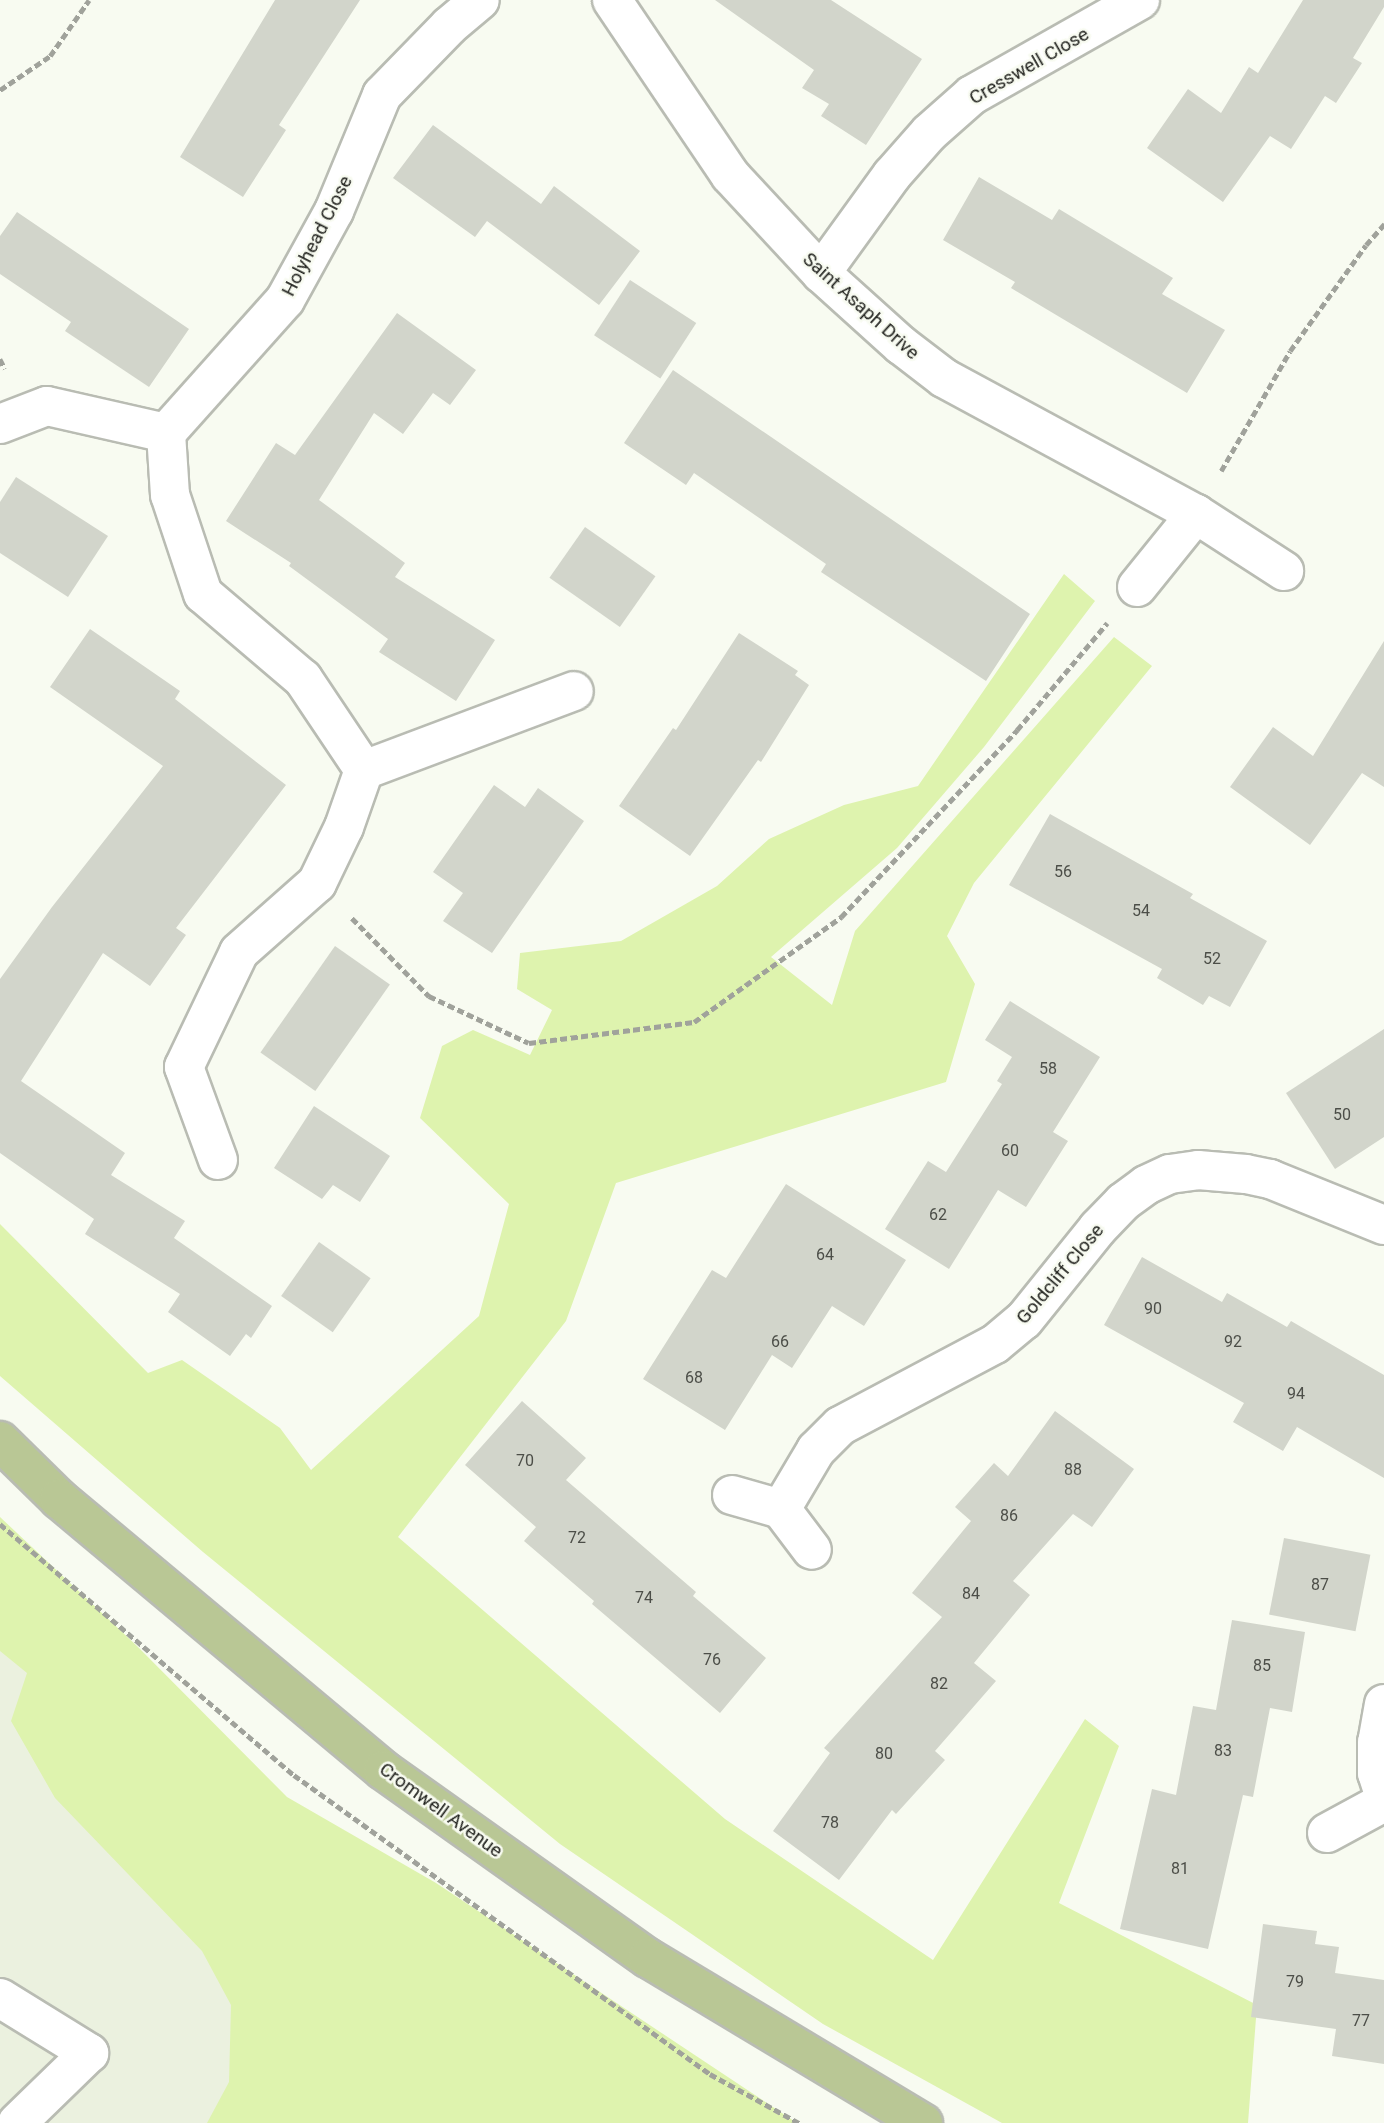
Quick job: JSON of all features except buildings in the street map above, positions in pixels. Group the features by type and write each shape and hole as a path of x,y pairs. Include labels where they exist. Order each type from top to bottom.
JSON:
{"main road":[{"name":"Cromwell Avenue","path":"0,1441 59,1499 383,1770 648,1958 923,2123"}],"street":[{"name":"Holyhead Close","path":"166,433 285,300 334,211 382,95 449,26 480,0"},
{"name":"Saint Asaph Drive","path":"612,0 730,175 821,273 901,345 944,378 1196,514 1284,571"},
{"name":"Cresswell Close","path":"821,273 892,175 929,133 972,95 1140,0"},
{"path":"0,424 47,406 166,433 170,495 203,594 303,679 364,770"},
{"path":"1137,587 1196,514"},
{"path":"364,770 574,691"},
{"path":"218,1160 184,1066 239,951 317,883 344,827 364,770"},
{"name":"Goldcliff Close","path":"781,1509 816,1450 840,1426 995,1344 1024,1320 1106,1219 1146,1185 1170,1174 1198,1170 1246,1174 1270,1179 1384,1225"},
{"path":"732,1495 781,1509 812,1550"},
{"path":"1384,1704 1377,1742 1377,1773 1384,1796"},
{"path":"1327,1833 1384,1802"},
{"path":"0,1998 89,2053 18,2123"}],"path":[{"path":"0,90 50,56 89,0"},
{"path":"1196,514 1290,351 1384,224"},
{"path":"317,883 429,996 529,1043 694,1022 841,918 1017,730 1137,587"}],"shaded area":[{"path":"0,1604 286,1961 223,2123 0,2123"}],"green space":[{"path":"1064,574 1095,601 984,747 897,848 771,957 832,1005 855,931 1114,637 1152,666 974,883 947,936 975,984 946,1082 616,1183 566,1321 398,1537 725,1819 933,1960 1085,1719 1119,1746 1059,1903 1257,2005 1248,2123 1002,2123 823,2024 560,1844 203,1552 0,1376 0,1224 148,1373 182,1360 280,1428 311,1470 479,1316 509,1204 420,1118 442,1046 473,1030 530,1055 552,1010 517,989 520,953 621,941 717,886 769,839 844,805 918,786"},
{"path":"0,1517 137,1646 287,1797 436,1883 797,2123 207,2123 229,2082 231,2005 202,1951 55,1798 11,1721 27,1673 0,1651"}]}
